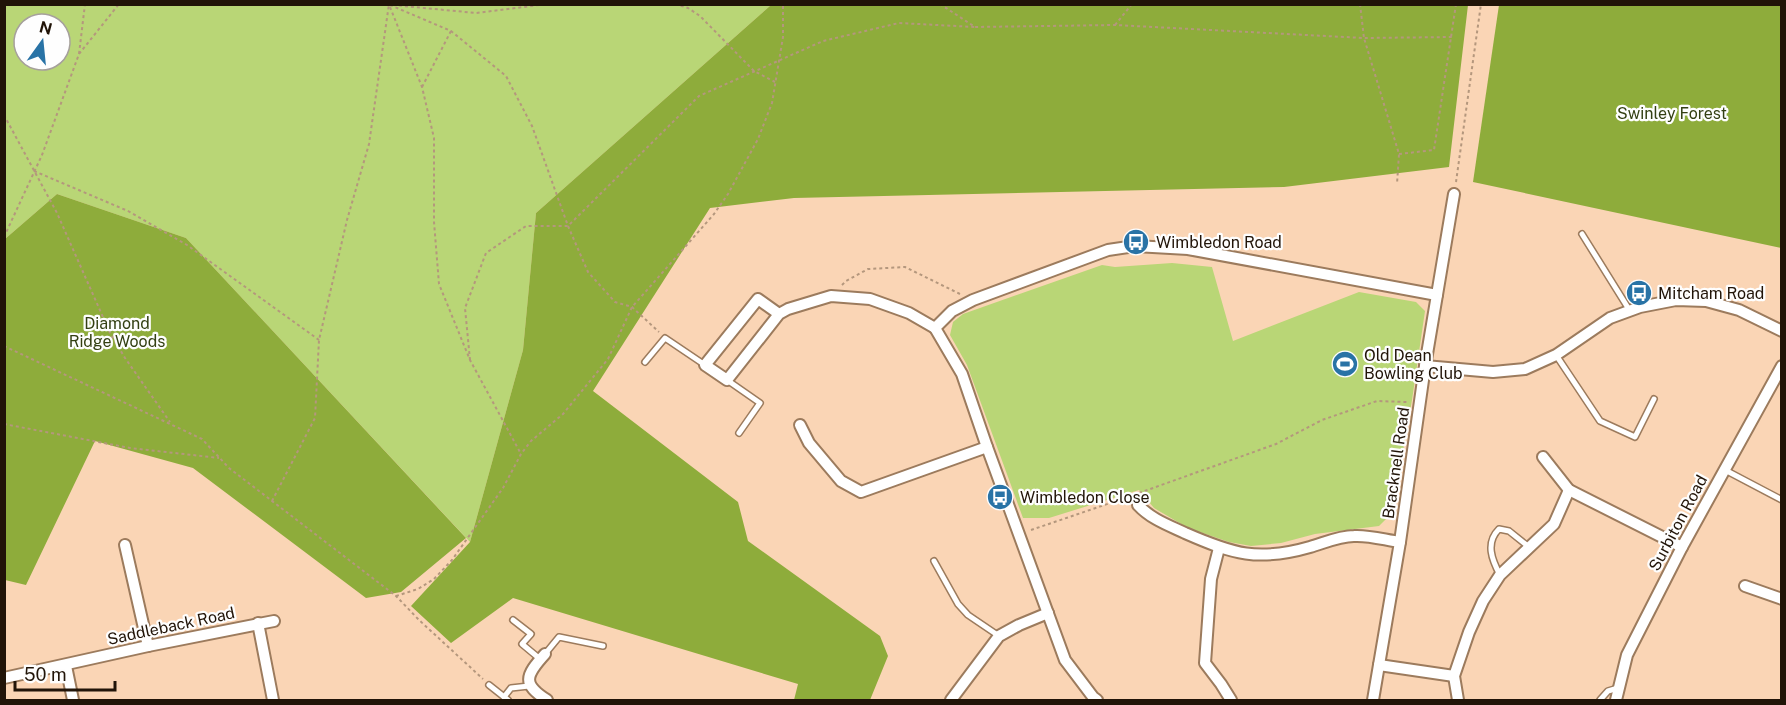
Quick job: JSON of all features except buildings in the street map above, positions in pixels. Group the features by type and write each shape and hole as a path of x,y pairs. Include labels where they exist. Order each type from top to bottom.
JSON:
{"street":[{"name":"Bracknell Road","path":"1373,700 1454,194"},
{"path":"935,328 952,311 974,300 1108,250 1135,246 1188,249 1437,295"},
{"path":"779,314 758,299 705,365 727,380 779,314 831,296 870,299 909,313 935,328 962,374 1065,660 1097,700"},
{"path":"1425,366 1493,372 1525,369 1556,355 1610,318 1640,307 1676,300 1706,301 1739,310 1782,331"},
{"name":"Surbiton Road","path":"1616,700 1627,655 1682,547 1782,366"},
{"path":"800,425 809,443 841,481 861,492 987,447"},
{"path":"1543,457 1569,490 1682,547"},
{"path":"1458,700 1454,676 1469,632 1483,601 1500,575 1554,524 1569,490"},
{"path":"1138,505 1147,515 1219,548 1244,555 1278,555 1333,539 1355,536 1400,542"},
{"path":"125,545 148,646"},
{"path":"1219,548 1211,579 1205,663 1231,700"},
{"path":"1745,586 1782,599"},
{"path":"951,700 999,636 1048,613"},
{"name":"Saddleback Road","path":"4,678 274,621"},
{"path":"258,623 273,700"},
{"path":"542,657 528,682 536,693 547,700"},
{"path":"1379,665 1454,676"},
{"path":"66,666 73,700"}],"lane":[{"path":"1582,234 1630,310"},
{"path":"645,362 665,338 705,365"},
{"path":"1556,355 1600,421 1635,437 1654,399"},
{"path":"727,380 760,403 739,433"},
{"path":"1725,470 1782,500"},
{"path":"1500,575 1491,559 1490,544 1499,529 1509,531 1530,548"},
{"path":"934,561 958,604 968,615 999,636"},
{"path":"513,620 531,634 522,644 542,657 560,637 603,646"},
{"path":"489,685 506,699 511,688 530,686"},
{"path":"1600,700 1608,691 1618,688"}],"path":[{"path":"4,237 34,171 79,54 85,4"},
{"path":"79,54 119,4"},
{"path":"389,4 476,13 547,4"},
{"path":"389,4 451,31 506,76 532,126 568,226 588,272 615,302 632,307 665,338"},
{"path":"272,501 315,418 319,340 347,220 369,144 389,4 422,87 434,138 434,222 439,284 470,360 521,454"},
{"path":"675,4 688,8 700,16 754,71 775,82"},
{"path":"396,596 418,589 434,579 452,560 503,488 521,454 531,441 563,414 608,359 632,307 728,195 758,139 772,104 783,37 783,4"},
{"path":"940,4 975,27"},
{"path":"1115,26 1132,4"},
{"path":"1360,4 1364,38 1399,153 1397,184"},
{"path":"1399,153 1434,150 1456,4"},
{"path":"1458,171 1480,4"},
{"path":"470,360 465,308 486,253 526,226 568,226 699,96 823,41 899,23 975,27 1115,26 1364,38 1452,37"},
{"path":"422,87 451,31"},
{"path":"4,115 57,213 110,333 171,425"},
{"path":"34,171 128,211 187,245 319,340"},
{"path":"831,296 846,281 868,269 904,267 974,300"},
{"path":"4,346 202,440 229,468 396,596 489,685"},
{"path":"1139,494 1276,444 1322,420 1377,401 1404,401 1420,404"},
{"path":"4,424 129,448 219,458"},
{"path":"1020,534 1128,497 1138,505"}],"green space":[{"path":"5,5 771,5 536,213 523,350 470,542 186,238 57,194 5,239"},
{"path":"771,5 1468,5 1449,167 1284,187 794,198 710,208 593,391 738,502 748,541 880,636 888,656 870,700 794,700 798,684 513,598 451,643 411,606 470,542 523,350 536,213"},
{"name":"Swinley Forest","path":"1499,5 1781,5 1781,248 1473,182"},
{"name":"Diamond Ridge Woods","path":"57,194 186,238 466,538 401,592 366,598 193,468 95,441 26,585 5,580 5,239"},
{"path":"1172,263 1212,267 1233,341 1359,292 1416,302 1425,311 1392,513 1379,526 1315,534 1281,543 1251,546 1229,542 1188,528 1154,508 1139,490 1049,518 1023,518 967,365 950,335 953,322 963,314 1102,265 1115,267"}],"place":[{"name":"Wimbledon Road","path":"1136,242"},
{"name":"Mitcham Road","path":"1639,293"},
{"name":"Old Dean Bowling Club","path":"1345,364"},
{"name":"Wimbledon Close","path":"1000,497"}]}
